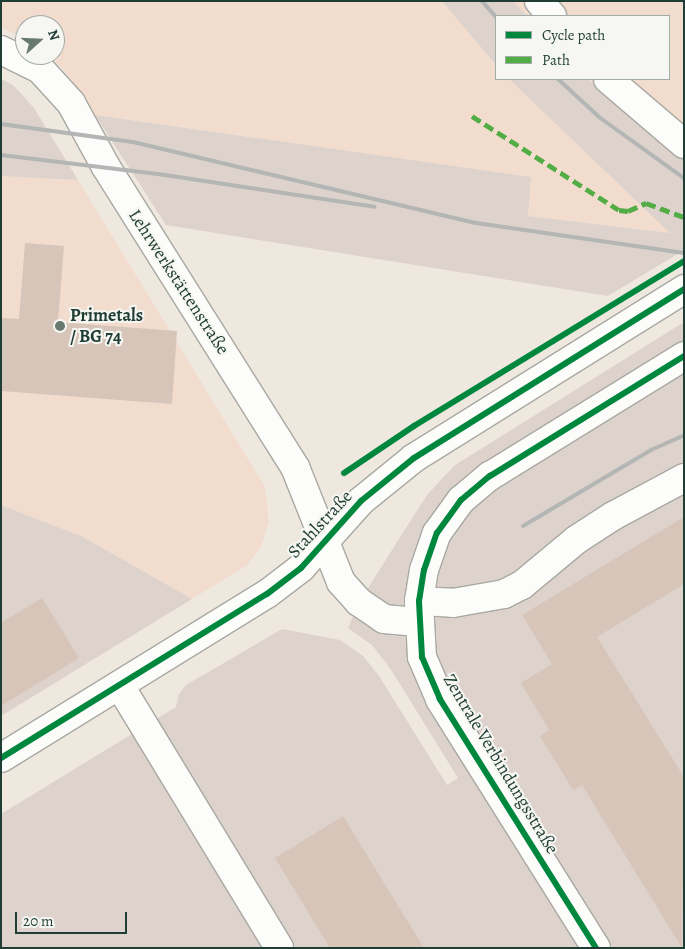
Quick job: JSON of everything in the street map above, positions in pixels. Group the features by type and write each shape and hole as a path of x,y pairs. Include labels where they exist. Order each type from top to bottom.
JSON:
{"street":[{"path":"539,1 551,15"},
{"name":"Lehrwerkstättenstraße","path":"1,50 19,56 40,69 70,103 106,166 295,467 341,582 359,602 384,619 453,602 504,594 522,584 576,540 613,516 684,478"},
{"path":"609,80 684,144"},
{"name":"Stahlstraße","path":"1,758 267,594 301,568 360,501 414,458 684,289"},
{"name":"Zentrale Verbindungsstraße","path":"596,948 440,699 422,657 418,612 424,570 437,533 461,500 490,476 684,356"},
{"path":"120,686 279,948"}],"shaded area":[{"path":"1,1 442,1 495,64 495,80 510,80 671,233 528,216 531,177 95,115 64,70 58,65 65,65 65,15 15,15 15,34 1,27"},
{"path":"442,1 513,1 526,15 495,15 495,64"},
{"path":"513,1 684,1 684,153 588,80 670,80 670,15 526,15"},
{"path":"1,79 13,85 34,108 78,180 1,176"},
{"path":"510,80 588,80 684,153 684,250 608,296 166,225 95,115 531,177 528,216 670,233"},
{"path":"1,176 78,180 265,487 269,522 261,546 247,565 192,599 83,537 1,505"},
{"path":"684,322 684,948 1,948 1,814 176,707 179,694 186,685 282,629 340,640 363,656 379,676 447,785 458,778 390,668 372,645 348,628 359,602 427,495 455,465"},
{"path":"1,505 83,537 192,599 1,716"}],"building":[{"name":"Primetals / BG 74","path":"25,243 64,246 58,322 177,331 172,404 1,391 1,318 19,319"},
{"path":"684,517 684,584 597,637 684,777 682,948 582,785 573,790 540,736 549,730 521,683 552,664 522,615"},
{"path":"42,598 79,658 1,706 1,623"},
{"path":"343,816 424,948 330,948 275,858"}],"railway":[{"path":"482,1 495,16"},
{"path":"559,80 599,117 684,178"},
{"path":"1,124 133,142 476,223 684,253"},
{"path":"1,155 158,174 375,207"},
{"path":"523,526 651,450 684,435"}],"marked path":[{"path":"472,116 619,210 628,211 646,203 684,217"}],"cycle path":[{"path":"344,473 414,426 684,261"},
{"path":"1,758 267,594 301,568 361,501 414,458 684,289"},
{"path":"596,948 440,699 422,657 419,601 424,570 437,533 461,500 490,476 684,356"}],"place":[{"name":"Primetals / BG 74","path":"60,326"}]}
